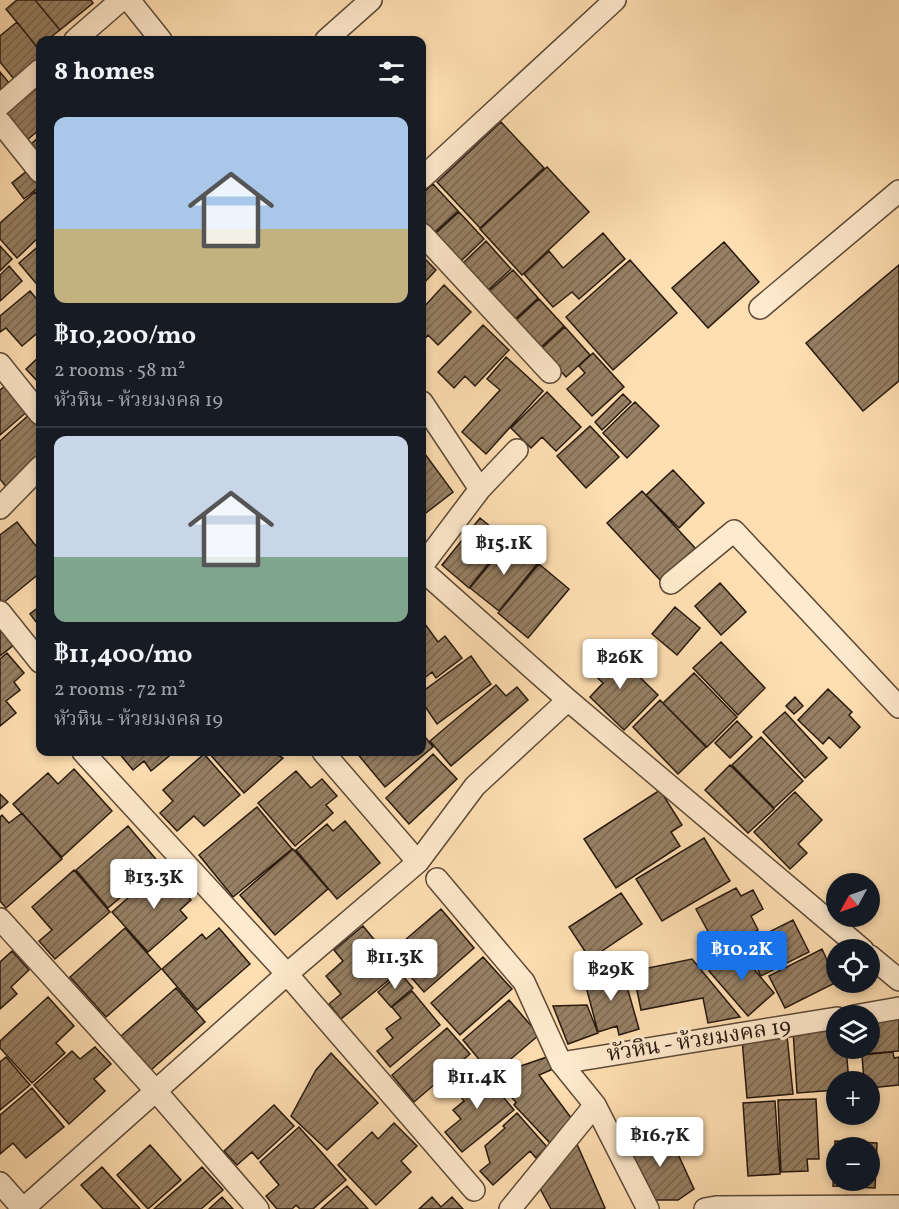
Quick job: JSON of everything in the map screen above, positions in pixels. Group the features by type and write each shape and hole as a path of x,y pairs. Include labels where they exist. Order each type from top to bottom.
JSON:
{"street":[{"path":"80,36 121,0"},
{"path":"129,0 158,36"},
{"path":"330,36 371,0"},
{"path":"426,174 615,0"},
{"path":"0,105 36,74"},
{"path":"0,122 36,167"},
{"path":"760,308 899,191"},
{"path":"426,238 550,372"},
{"path":"0,364 36,409"},
{"path":"426,408 480,489"},
{"path":"426,561 480,489 517,450"},
{"path":"0,508 36,471"},
{"path":"671,584 734,531 899,707"},
{"path":"426,574 568,700 850,939"},
{"path":"0,612 36,657"},
{"path":"0,1183 23,1209 287,974 418,862 475,786 568,700"},
{"path":"87,756 287,974 474,1190"},
{"path":"326,756 418,862"},
{"path":"437,879 524,982 561,1063 595,1105 648,1209"},
{"path":"0,919 155,1090 258,1209"},
{"path":"880,964 899,980"},
{"path":"880,1011 899,1008"},
{"name":"หัวหิน - ห้วยมงคล 19","path":"561,1063 826,1020"},
{"path":"510,1209 595,1105"},
{"path":"705,1209 716,1207 899,1206"}],"building":[{"path":"17,0 35,0 60,30 52,36 36,36 36,46 6,9"},
{"path":"35,0 91,0 93,3 60,30"},
{"path":"17,22 36,46 36,60 14,79 0,62 0,36"},
{"path":"0,72 10,84 0,91"},
{"path":"36,87 36,132 27,140 5,115"},
{"path":"501,122 544,168 480,228 437,182"},
{"path":"36,140 36,152 30,145"},
{"path":"547,167 589,212 522,275 480,229"},
{"path":"28,170 36,181 36,189 24,199 12,183"},
{"path":"433,184 458,211 434,233 426,224 426,190"},
{"path":"35,192 36,240 17,258 0,239 0,223"},
{"path":"459,212 484,239 460,262 435,234"},
{"path":"603,233 625,259 579,299 572,292 553,307 524,274 549,251 563,268"},
{"path":"486,241 511,269 487,291 462,264"},
{"path":"724,242 759,282 708,328 672,288"},
{"path":"0,246 12,259 0,271"},
{"path":"36,248 36,283 19,263"},
{"path":"426,260 436,270 426,281"},
{"path":"630,260 677,313 613,370 566,317"},
{"path":"899,265 899,381 863,411 806,343"},
{"path":"9,266 22,281 0,301 0,275"},
{"path":"513,270 538,298 514,320 488,292"},
{"path":"444,285 471,312 438,345 428,335 426,337 426,305"},
{"path":"30,291 36,298 36,334 22,346 6,328 0,332 0,316"},
{"path":"539,299 564,326 540,348 515,321"},
{"path":"483,325 509,350 475,386 465,376 454,388 438,372"},
{"path":"565,327 590,355 566,377 541,349"},
{"path":"593,353 624,387 592,416 567,389 585,373 579,366"},
{"path":"506,357 543,391 486,454 462,432 500,390 487,379"},
{"path":"36,360 36,380 26,369"},
{"path":"8,384 29,410 0,435 0,390"},
{"path":"547,392 581,427 556,451 542,437 531,448 511,428"},
{"path":"623,394 631,402 602,430 595,422"},
{"path":"635,402 659,426 627,458 603,433"},
{"path":"32,412 36,417 36,463 7,488 0,479 0,441"},
{"path":"590,426 619,457 586,488 557,456"},
{"path":"426,455 453,492 426,513"},
{"path":"673,470 704,503 679,528 646,495"},
{"path":"642,491 696,549 661,581 607,523"},
{"path":"480,518 507,540 469,588 442,565"},
{"path":"17,522 36,546 36,576 3,603 0,599 0,535"},
{"path":"509,541 537,564 499,611 470,588"},
{"path":"539,564 569,589 528,638 498,613"},
{"path":"720,583 746,612 721,635 695,606"},
{"path":"675,607 700,628 677,655 652,634"},
{"path":"36,609 36,622 30,614"},
{"path":"426,626 438,642 445,636 462,658 436,678 432,672 426,677"},
{"path":"0,628 14,645 0,656"},
{"path":"721,642 765,688 738,715 693,668"},
{"path":"610,648 658,695 624,730 590,697 603,683 589,670"},
{"path":"7,653 24,673 14,682 20,690 6,701 16,713 0,726 0,659"},
{"path":"471,656 491,684 437,724 426,708 426,689"},
{"path":"694,673 737,717 707,747 663,703"},
{"path":"496,685 506,696 517,687 528,700 451,766 430,741"},
{"path":"828,689 852,712 849,715 860,727 840,748 829,737 823,744 798,720"},
{"path":"795,697 803,706 794,714 786,706"},
{"path":"660,700 706,747 678,774 633,727"},
{"path":"785,712 827,758 805,778 763,732"},
{"path":"737,721 752,737 730,758 715,743"},
{"path":"761,737 803,781 774,808 732,765"},
{"path":"426,738 433,747 426,753"},
{"path":"433,754 457,779 409,824 386,798"},
{"path":"121,756 169,756 151,771 144,761 133,770"},
{"path":"202,756 206,756 240,795 204,826 194,816 177,831 160,813 173,801 163,790"},
{"path":"212,756 280,756 283,758 244,793"},
{"path":"359,756 422,756 385,787"},
{"path":"730,765 774,809 748,833 705,790"},
{"path":"74,769 112,811 62,857 13,804 48,773 58,784"},
{"path":"296,771 311,788 322,779 337,796 326,805 333,813 295,846 258,803"},
{"path":"660,790 682,825 671,832 680,846 616,888 584,839"},
{"path":"795,792 822,820 798,844 807,853 790,869 754,832"},
{"path":"0,794 8,802 0,809"},
{"path":"257,807 292,849 233,897 199,855"},
{"path":"22,813 62,859 6,908 0,901 0,817 2,815 9,823"},
{"path":"345,821 380,863 337,899 296,850 327,824 333,831"},
{"path":"128,826 160,864 108,908 76,870"},
{"path":"704,838 730,881 662,921 636,879"},
{"path":"293,849 328,889 275,935 240,895"},
{"path":"162,868 191,900 180,910 187,918 148,952 112,912"},
{"path":"74,870 110,912 55,959 39,941 52,930 32,907"},
{"path":"736,888 741,896 753,890 763,909 751,916 758,930 718,950 696,909"},
{"path":"621,893 642,924 590,959 569,927"},
{"path":"441,909 474,948 424,992 390,953"},
{"path":"793,920 809,952 761,976 745,944"},
{"path":"363,926 400,971 341,1019 329,1004 341,994 326,976 343,961 334,950"},
{"path":"125,928 161,969 106,1017 70,977"},
{"path":"219,928 250,964 197,1010 162,969 202,934 206,939"},
{"path":"736,948 774,993 748,1016 709,971"},
{"path":"822,949 826,958 826,988 785,1008 769,976"},
{"path":"12,951 29,970 11,987 17,994 0,1009 0,962"},
{"path":"483,957 512,989 460,1035 431,1003"},
{"path":"692,959 740,1017 708,1023 703,998 641,1010 633,971"},
{"path":"622,969 639,1029 619,1035 617,1026 598,1032 584,979"},
{"path":"400,973 413,988 391,1007 378,992"},
{"path":"176,988 205,1022 151,1070 121,1036"},
{"path":"412,991 440,1025 390,1067 377,1051 393,1038 386,1029 401,1018 392,1007"},
{"path":"48,997 74,1026 56,1043 65,1053 32,1083 0,1048 0,1041"},
{"path":"509,1000 539,1035 492,1075 463,1040"},
{"path":"587,1005 598,1033 568,1044 553,1006"},
{"path":"899,1018 899,1051 880,1053 880,1019"},
{"path":"447,1028 470,1054 414,1102 392,1075"},
{"path":"826,1028 826,1059 847,1059 848,1071 826,1071 826,1091 797,1093 793,1030"},
{"path":"787,1036 793,1094 747,1098 742,1039"},
{"path":"95,1047 111,1064 94,1079 105,1091 69,1124 34,1085 72,1051 80,1059"},
{"path":"893,1052 894,1058 899,1057 899,1085 880,1087 880,1071 863,1071 862,1059 880,1059 880,1053"},
{"path":"331,1053 378,1103 327,1150 291,1116 316,1070"},
{"path":"6,1057 30,1085 0,1110 0,1062"},
{"path":"547,1057 553,1069 539,1075 572,1119 551,1144 514,1105 516,1102 499,1085 518,1067"},
{"path":"480,1069 514,1110 462,1152 445,1132 461,1119 453,1110 464,1101 455,1089"},
{"path":"32,1088 64,1127 26,1158 13,1143 0,1154 0,1115"},
{"path":"816,1099 819,1159 807,1159 808,1171 781,1172 778,1100"},
{"path":"775,1101 780,1174 748,1176 743,1103"},
{"path":"274,1105 294,1126 258,1159 252,1152 237,1165 224,1151"},
{"path":"517,1113 547,1147 536,1158 530,1151 493,1185 480,1171 490,1163 485,1146 505,1128 503,1126"},
{"path":"394,1123 417,1146 401,1161 411,1172 376,1205 338,1165 372,1132 378,1139"},
{"path":"299,1127 346,1180 313,1209 300,1209 296,1205 292,1209 277,1209 266,1196 279,1185 260,1162"},
{"path":"666,1128 694,1189 678,1200 649,1200 625,1150"},
{"path":"573,1135 605,1208 603,1209 551,1209 536,1181"},
{"path":"150,1145 181,1180 148,1209 117,1175"},
{"path":"102,1167 140,1209 103,1209 81,1185"},
{"path":"202,1167 223,1190 201,1209 154,1209"},
{"path":"347,1186 368,1209 321,1209"},
{"path":"222,1197 233,1209 209,1209"},
{"path":"432,1197 441,1207 452,1197 463,1209 419,1209"}]}
